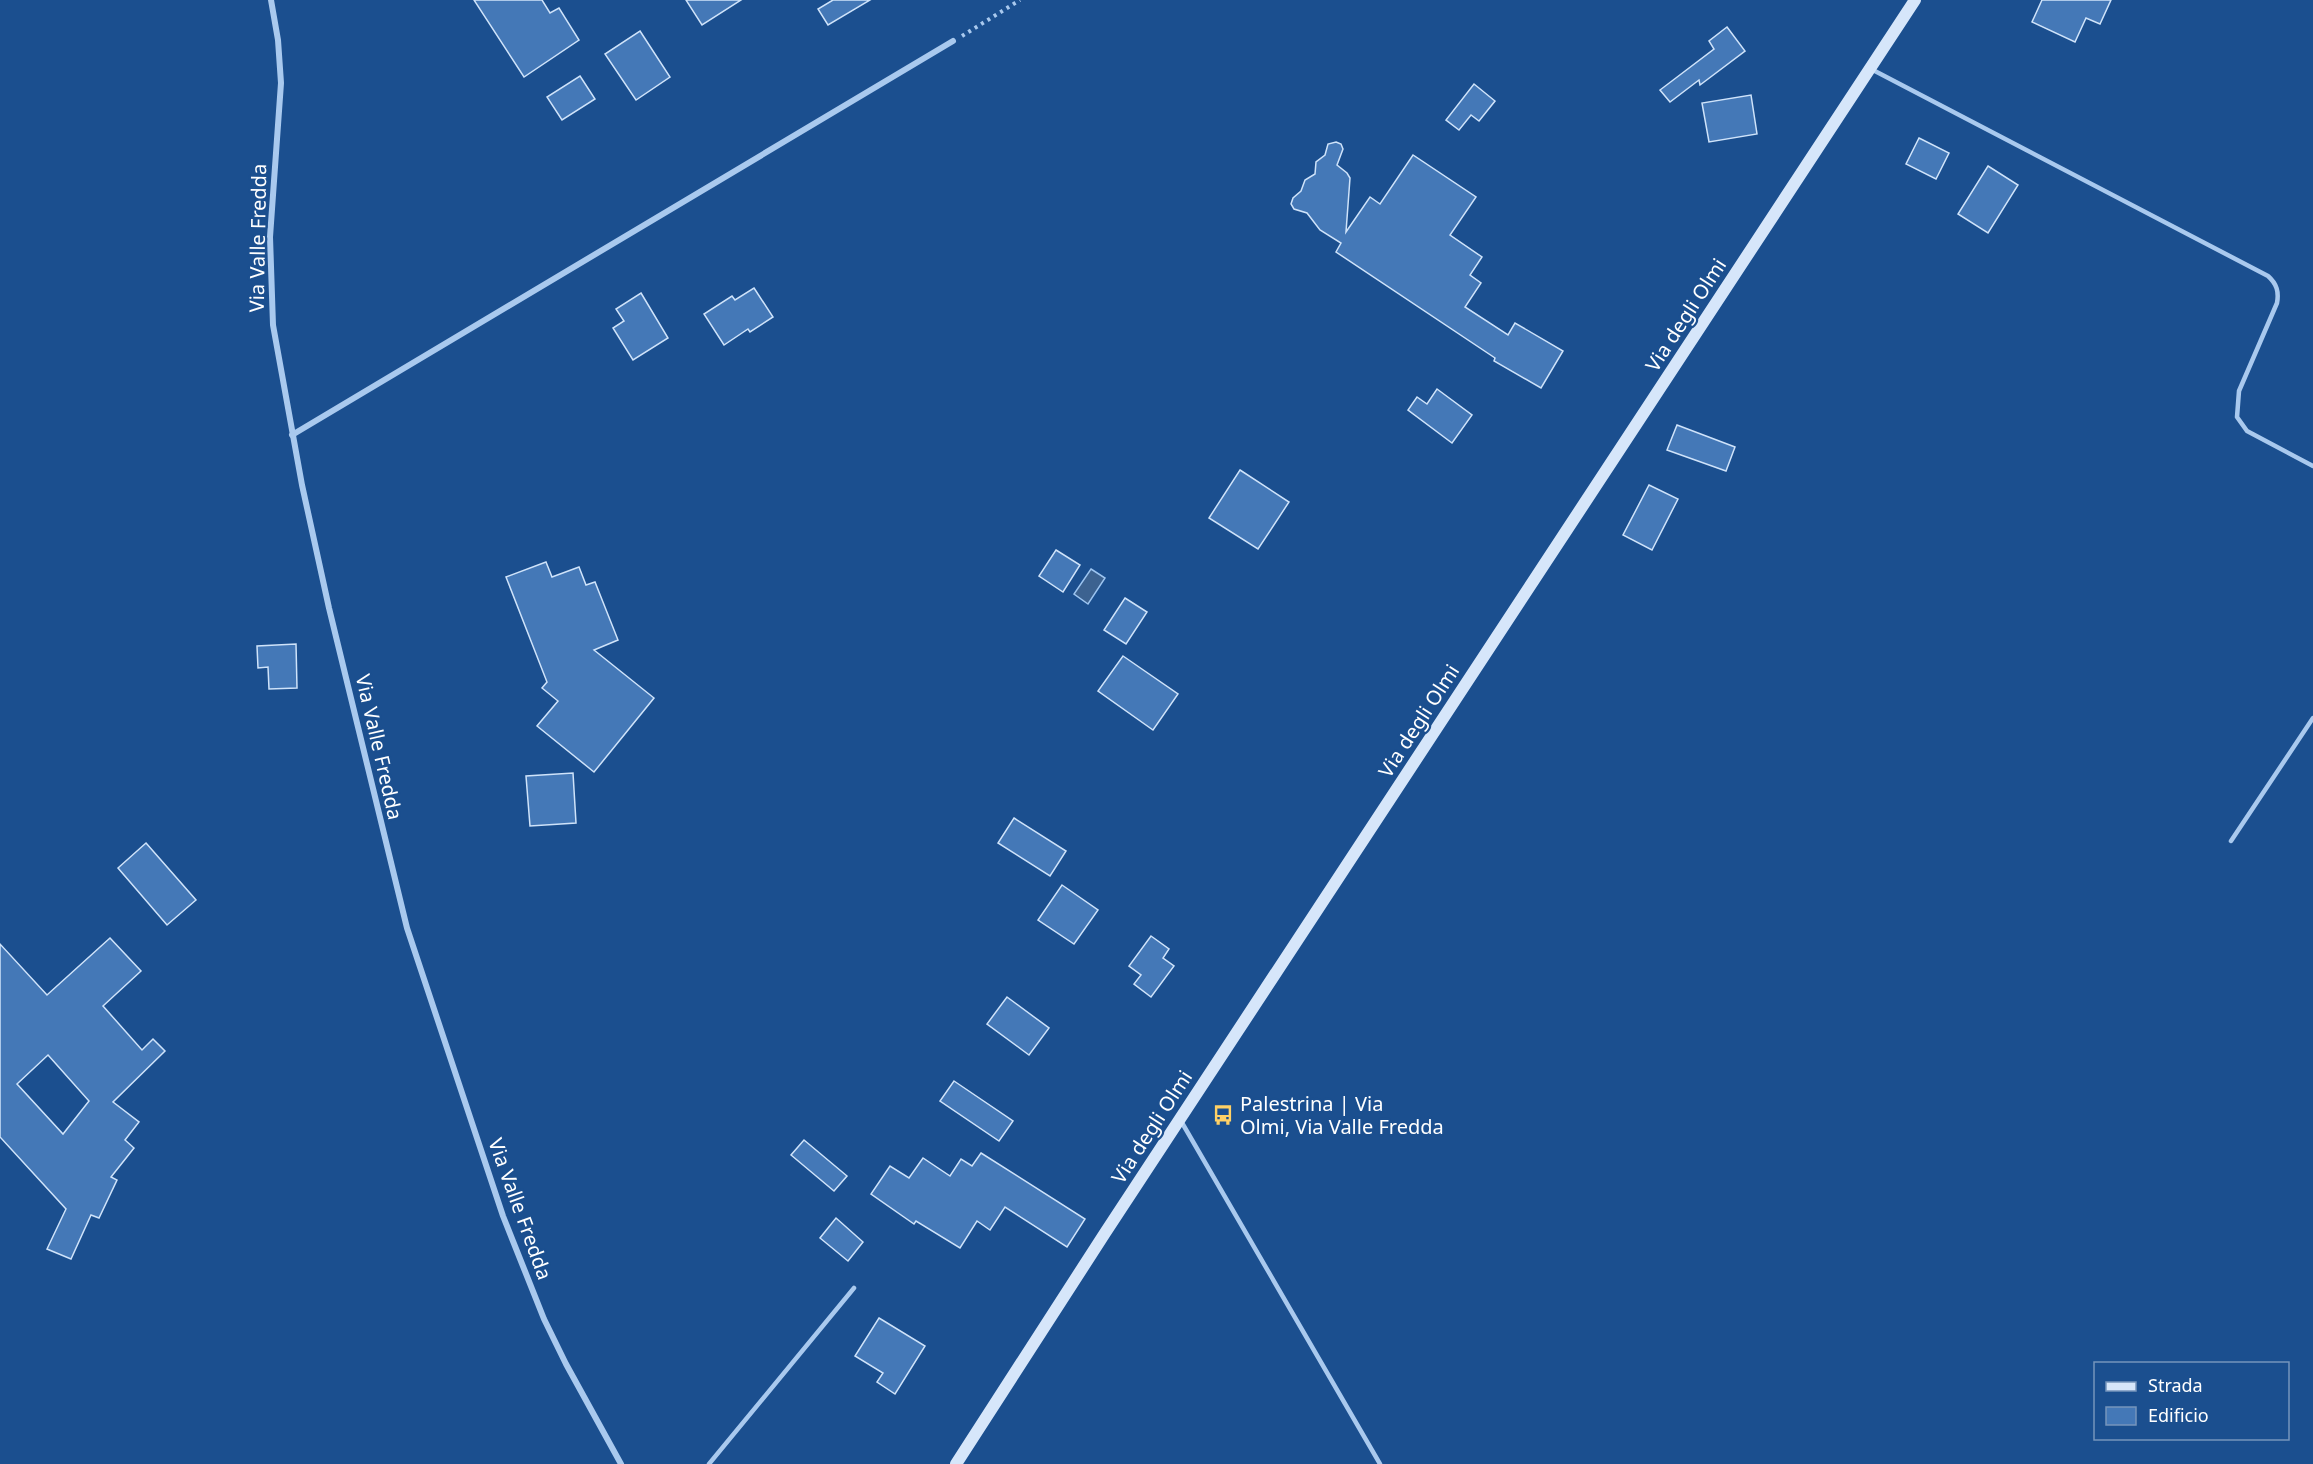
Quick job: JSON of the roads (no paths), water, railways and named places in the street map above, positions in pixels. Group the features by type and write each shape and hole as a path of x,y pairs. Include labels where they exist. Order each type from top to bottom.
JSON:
{"street":[{"name":"Via Valle Fredda","path":"271,0 278,40 281,96 270,231 274,337 292,435 332,620 395,886 419,969 503,1216 536,1299 566,1364 621,1464"},
{"name":"Via degli Olmi","path":"957,1464 1180,1119 1915,0"},
{"path":"292,435 953,41"}],"lane":[{"path":"1870,68 2268,276 2278,290 2277,303 2239,391 2237,417 2247,431 2313,466"},
{"path":"2231,841 2313,718"},
{"path":"1180,1119 1380,1464"},
{"path":"709,1464 854,1288"}],"water":[{"path":"1091,569 1105,578 1088,604 1074,594"}],"place":[{"name":"Palestrina | Via Olmi, Via Valle Fredda","path":"1223,1115"}]}
